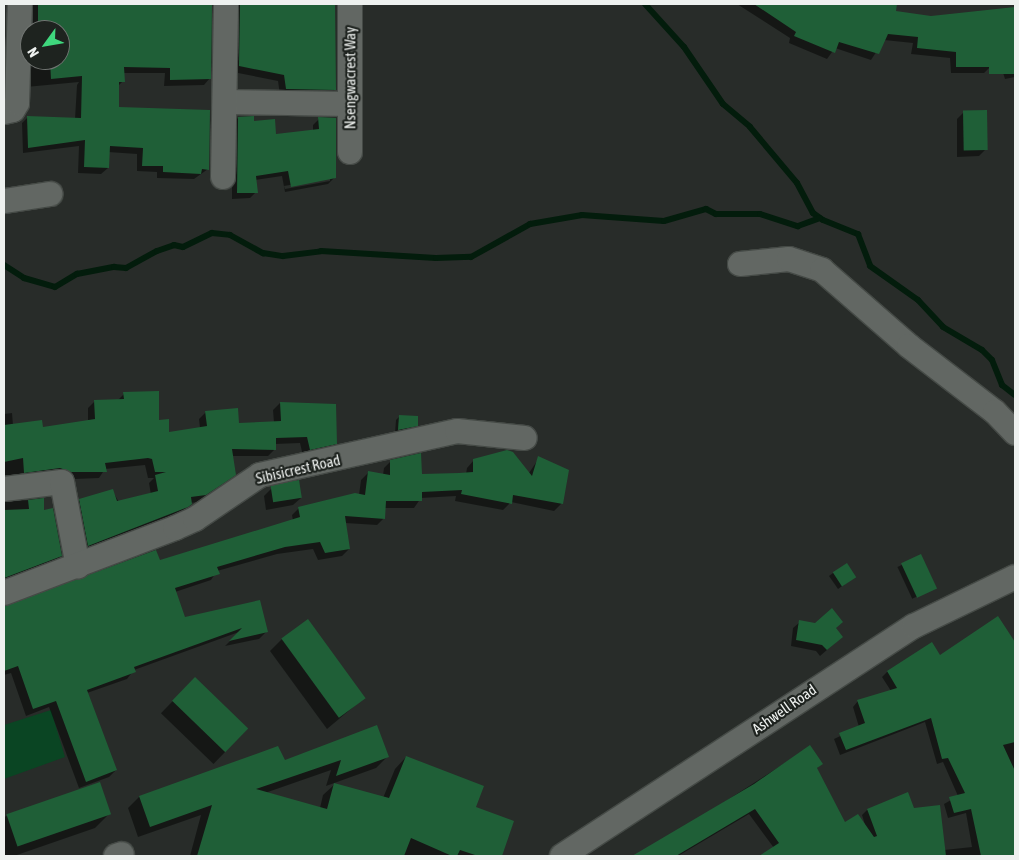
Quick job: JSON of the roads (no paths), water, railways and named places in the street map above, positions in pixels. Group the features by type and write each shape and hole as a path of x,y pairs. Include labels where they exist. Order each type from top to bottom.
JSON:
{"street":[{"path":"4,112 13,110 17,102 20,4"},
{"path":"224,177 226,4"},
{"name":"Nsengwacrest Way","path":"350,4 350,152"},
{"path":"225,102 349,104"},
{"path":"4,201 50,194"},
{"path":"740,264 789,259 822,270 909,346 995,412 1015,433"},
{"name":"Sibisicrest Road","path":"4,593 78,567 195,519 260,475 457,431 525,438"},
{"path":"4,489 62,482 78,567"},
{"name":"Ashwell Road","path":"562,856 906,631 1010,584"}],"waterway":[{"path":"645,4 684,47 723,104 750,127 797,183 813,213 823,220 858,234 870,266 918,300 943,327 982,350 992,360 1002,385 1015,395"},
{"path":"4,265 24,278 55,287 77,274 114,267 126,268 157,251 174,245 183,247 212,233 230,235 263,253 283,256 321,251 436,258 471,257 530,224 582,215 664,221 706,209 716,214 760,214 798,226 820,218"}]}
